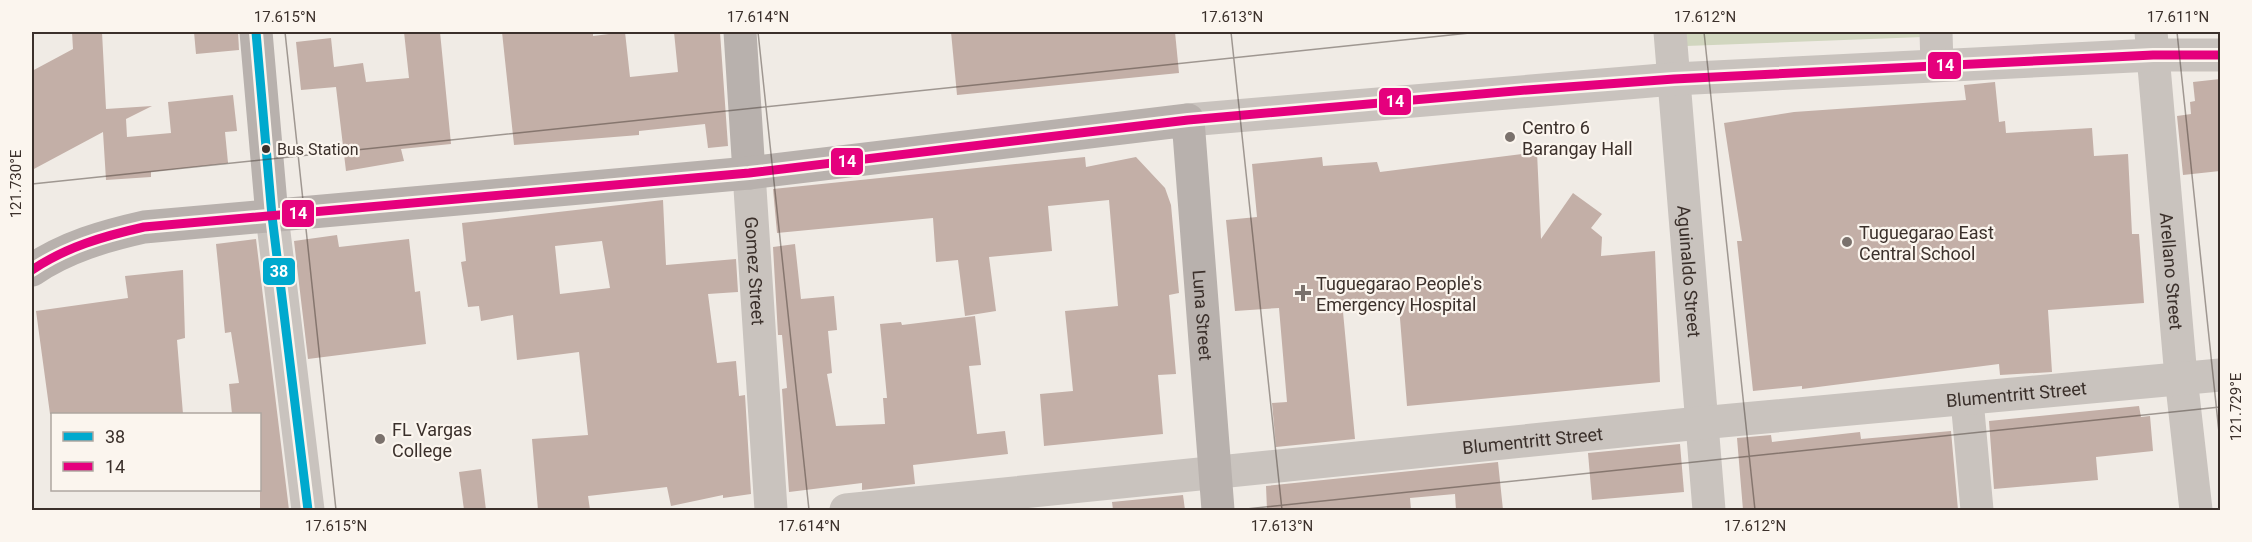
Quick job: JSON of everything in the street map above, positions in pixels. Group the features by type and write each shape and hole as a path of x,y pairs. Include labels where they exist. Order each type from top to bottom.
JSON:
{"main road":[{"path":"256,32 272,216"},
{"name":"Gomez Street","path":"740,32 749,173"},
{"path":"32,270 68,249 104,236 144,227 749,173 1188,120"},
{"name":"Luna Street","path":"1188,120 1218,510"}],"street":[{"name":"Aguinaldo Street","path":"1670,32 1700,423 1709,510"},
{"path":"1936,32 1937,65"},
{"path":"1188,120 1674,79 1937,65 2152,43 2220,55"},
{"name":"Arellano Street","path":"2152,43 2181,377 2196,510"},
{"name":"Gomez Street","path":"749,173 771,510"},
{"path":"272,216 308,510"},
{"name":"Blumentritt Street","path":"846,510 1215,475 1700,423 2220,375"},
{"path":"1967,400 1977,510"}],"green space":[{"path":"1685,32 1923,32 1923,37 1686,46"}],"building":[{"path":"72,32 102,32 106,109 152,106 126,119 127,137 171,133 168,102 233,95 237,131 225,132 228,163 151,172 151,177 106,180 103,132 32,170 32,71 73,49"},
{"path":"194,32 238,32 239,50 196,54"},
{"path":"404,32 440,32 451,144 401,149 404,161 346,171 336,87 301,90 296,42 331,38 334,67 363,63 366,82 409,78"},
{"path":"502,32 593,32 593,36 625,32 630,77 678,72 674,32 720,32 728,146 708,148 705,124 639,131 639,135 514,145"},
{"path":"951,32 1175,32 1179,73 957,95"},
{"path":"2220,79 2220,171 2183,175 2177,116 2191,114 2190,102 2195,101 2193,82"},
{"name":"Tuguegarao East Central School","path":"1995,82 1999,122 2005,121 2006,133 2092,128 2094,156 2128,154 2132,234 2139,234 2144,303 2048,310 2052,372 2000,375 1999,364 1802,389 1802,386 1753,391 1737,241 1742,241 1724,123 1794,112 1966,100 1964,85"},
{"path":"1537,152 1541,239 1573,193 1602,214 1591,228 1602,237 1601,256 1655,251 1660,382 1407,406 1399,306 1343,312 1355,439 1276,447 1272,403 1287,402 1279,308 1235,311 1226,220 1257,217 1252,164 1322,157 1323,166 1377,162 1380,172"},
{"path":"1085,157 1086,167 1136,157 1165,188 1171,205 1179,293 1169,295 1176,374 1158,375 1163,434 1044,446 1040,394 1073,391 1065,311 1118,306 1109,200 1048,206 1052,251 989,257 996,311 965,316 958,260 936,262 933,218 777,233 773,189"},
{"path":"663,200 666,265 736,259 738,292 708,294 717,363 736,361 739,396 745,395 751,494 723,498 723,495 671,506 667,487 588,496 590,510 538,510 532,439 588,435 579,352 517,360 513,315 481,321 479,306 468,307 461,262 466,261 462,223","holes":["602,241 610,288 560,294 555,246"]},
{"path":"337,235 339,247 409,239 415,292 420,291 426,344 308,359 294,241"},
{"path":"256,239 289,510 260,510 261,413 232,413 229,384 239,383 231,332 225,333 216,244"},
{"path":"795,244 801,299 834,296 837,330 828,331 832,373 827,374 836,426 885,424 883,398 887,398 880,324 901,322 902,325 975,316 981,365 969,366 977,434 1005,431 1008,454 913,465 915,484 862,490 862,483 789,492 782,389 787,388 782,335 778,335 773,247"},
{"path":"183,270 185,338 177,340 183,413 50,414 36,311 128,298 125,276"},
{"path":"2139,406 2141,417 2150,416 2153,451 2096,457 2098,480 1994,489 1989,421"},
{"path":"1951,431 1958,510 1743,510 1737,438 1771,435 1772,442 1860,432 1861,439"},
{"path":"1680,444 1684,492 1592,500 1588,453"},
{"path":"1498,462 1503,510 1456,510 1455,494 1410,498 1411,510 1267,510 1266,486"},
{"path":"481,469 486,510 464,510 459,472"},
{"path":"1183,495 1185,510 1113,510 1112,502"}],"transit line":[{"name":"38","path":"256,32 272,216 308,510"},
{"name":"14","path":"32,270 86,243 144,227 749,173 1188,120 1674,79 2153,55 2220,55"}],"place":[{"name":"Centro 6 Barangay Hall","path":"1510,137"},
{"name":"Bus Station","path":"266,149"},
{"name":"Tuguegarao East Central School","path":"1847,242"},
{"name":"Tuguegarao People's Emergency Hospital","path":"1303,293"},
{"name":"FL Vargas College","path":"380,439"}]}
